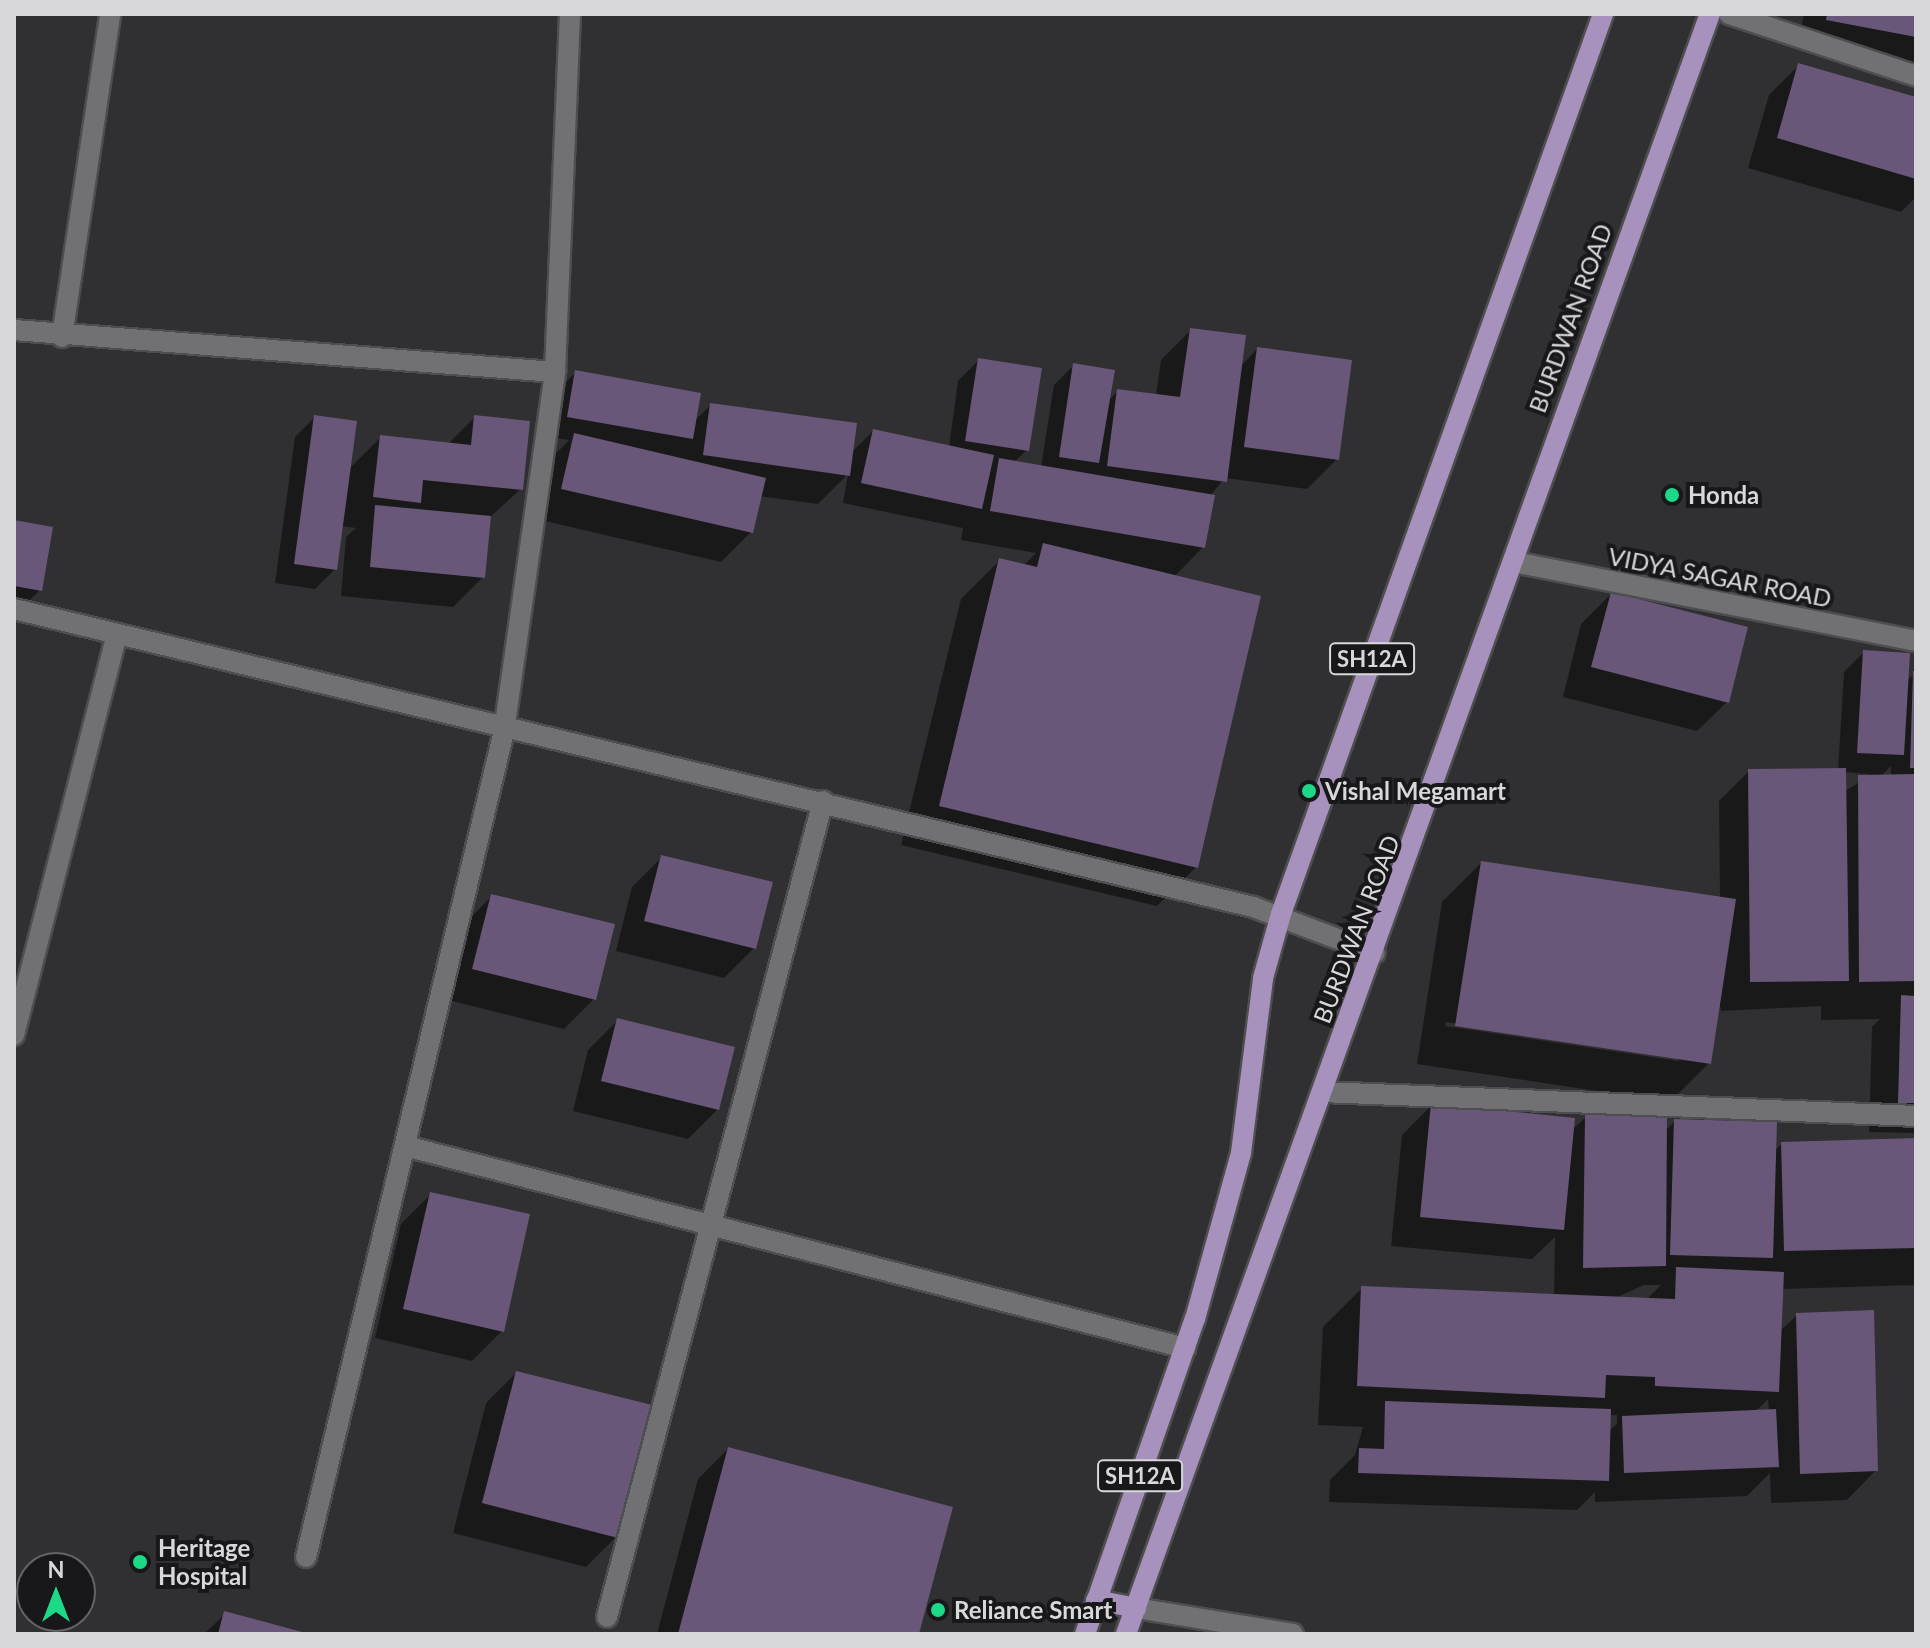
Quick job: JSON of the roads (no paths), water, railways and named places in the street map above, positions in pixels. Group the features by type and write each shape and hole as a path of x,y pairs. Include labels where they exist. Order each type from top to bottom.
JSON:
{"main road":[{"name":"SH12A","path":"1085,1634 1185,1348 1241,1153 1263,978 1281,914 1603,14"},
{"name":"BURDWAN ROAD","path":"1126,1634 1375,953 1514,562 1580,360 1710,14"},
{"path":"1096,1600 1136,1608"}],"street":[{"path":"62,337 110,14"},
{"path":"306,1557 409,1147 504,731 555,372 570,14"},
{"path":"1729,14 1916,76"},
{"path":"14,330 62,337 555,372"},
{"name":"VIDYA SAGAR ROAD","path":"1514,562 1916,641"},
{"path":"14,609 504,731 823,801 1281,914 1375,953"},
{"path":"14,1035 117,634"},
{"path":"607,1617 823,801"},
{"path":"1322,1092 1916,1116"},
{"path":"409,1147 711,1230 1185,1348"},
{"path":"1136,1608 1293,1634"}],"place":[{"name":"Honda","path":"1672,495"},
{"name":"Vishal Megamart","path":"1309,791"},
{"name":"Heritage Hospital","path":"140,1562"},
{"name":"Reliance Smart","path":"938,1610"}]}
